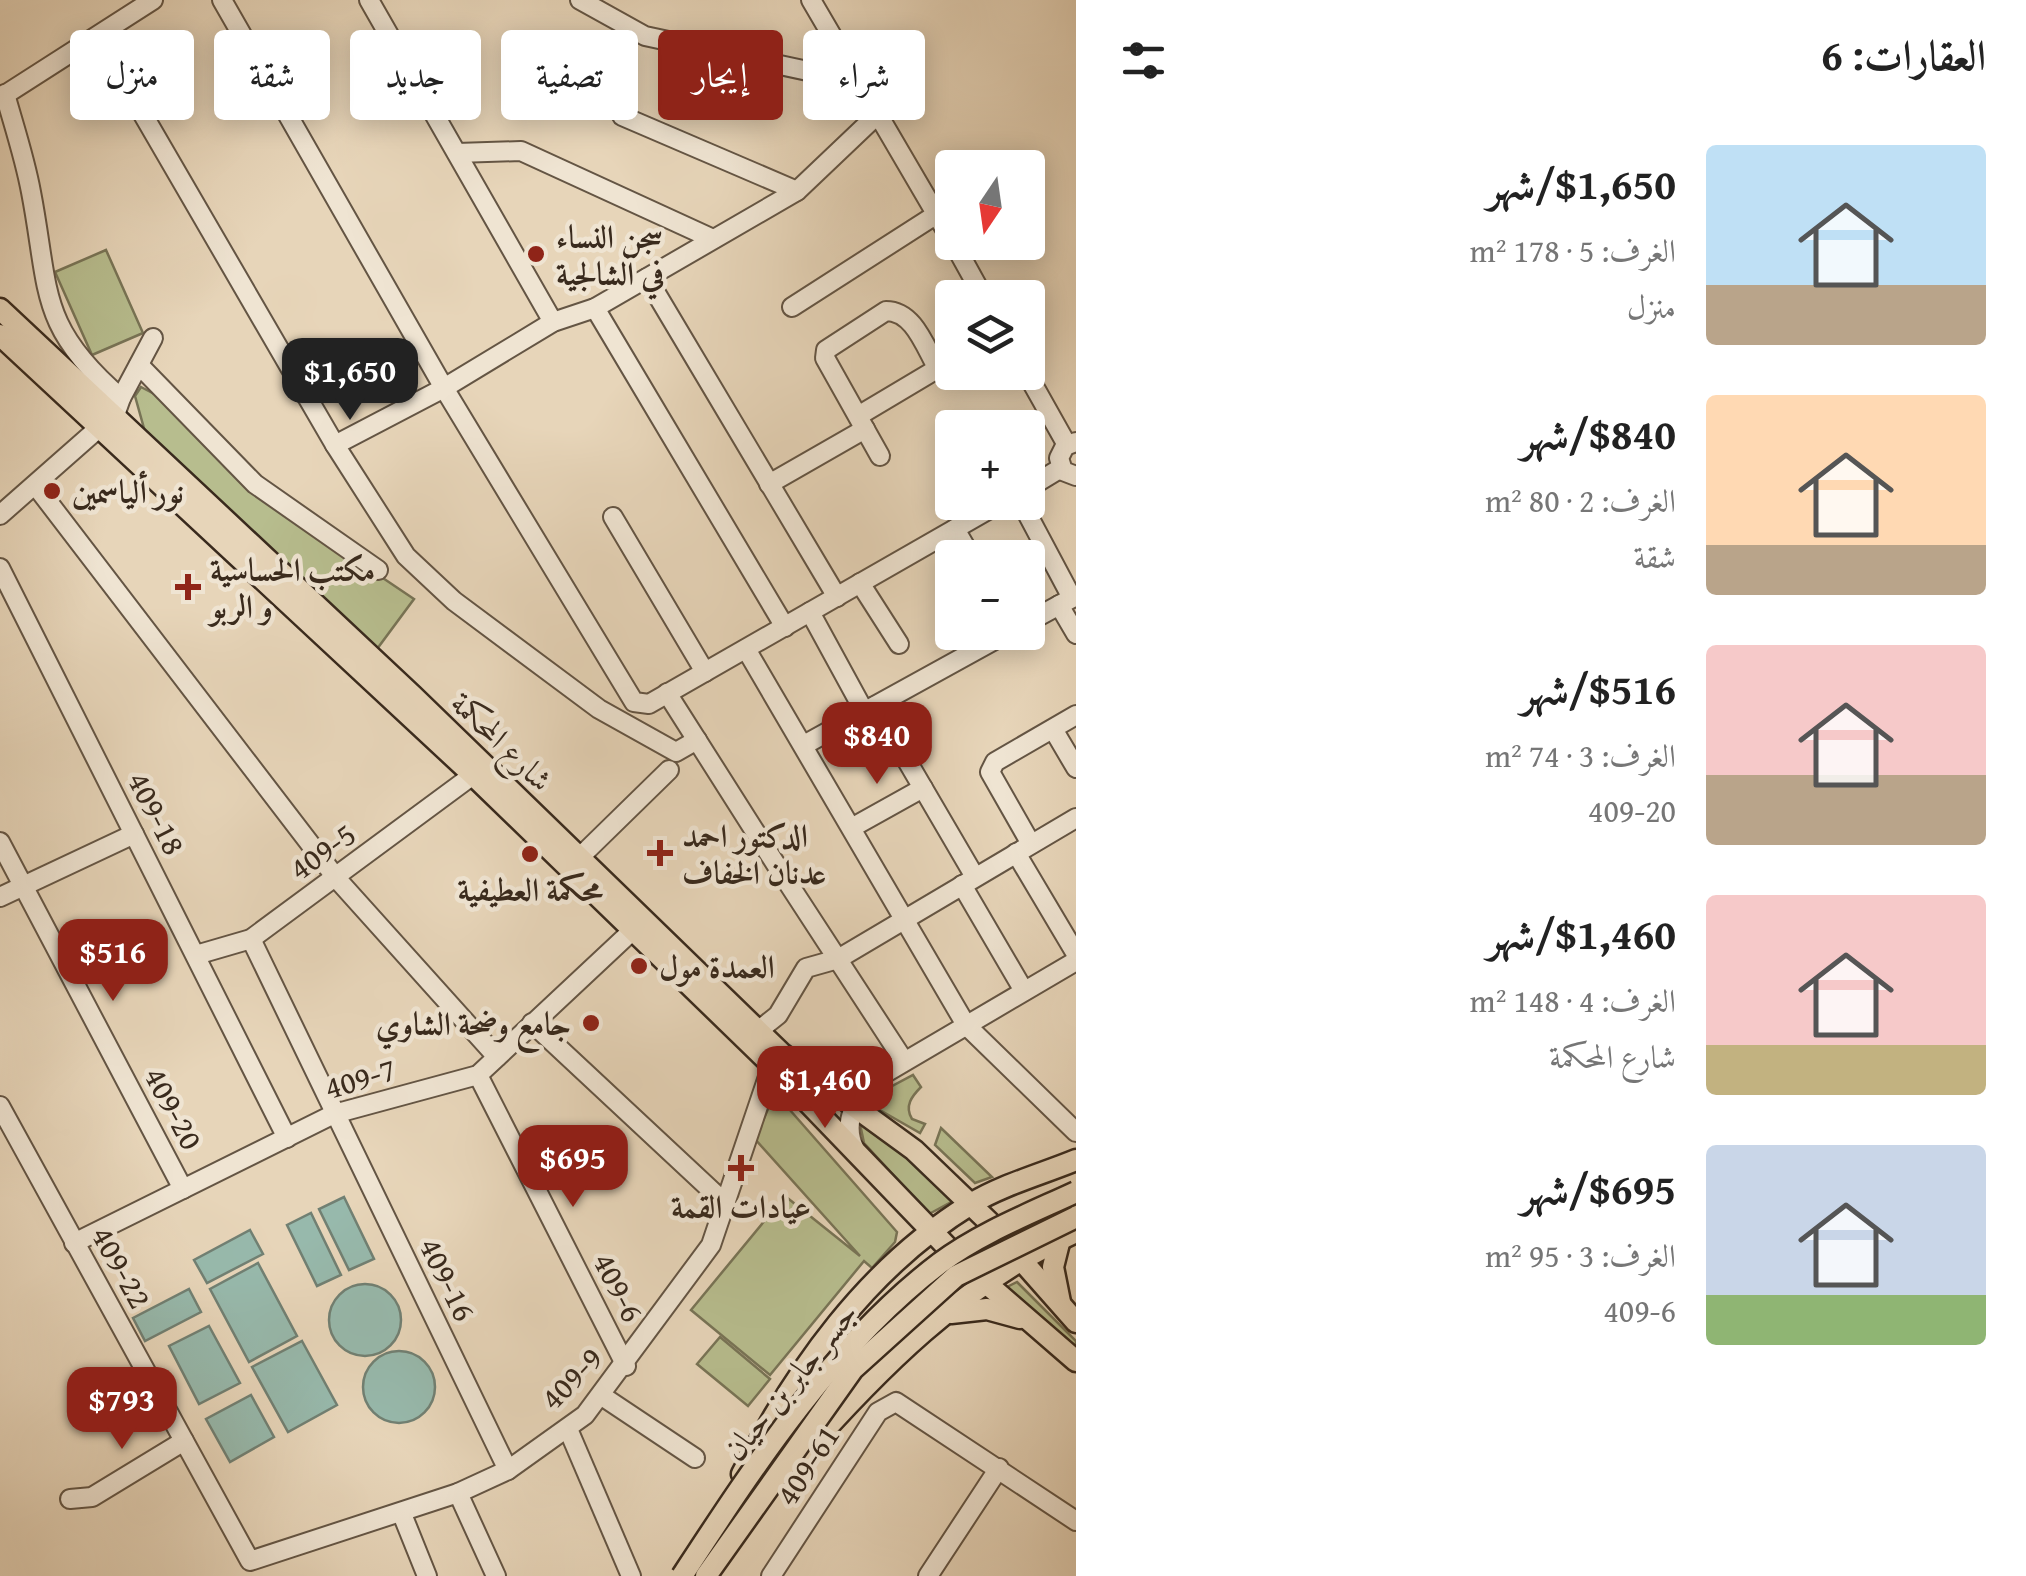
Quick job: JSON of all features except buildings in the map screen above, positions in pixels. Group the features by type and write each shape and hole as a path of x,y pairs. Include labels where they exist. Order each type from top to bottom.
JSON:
{"main road":[{"name":"شارع المحكمة","path":"0,309 758,1030 823,1085 914,1150 973,1202 991,1224"},
{"name":"شارع المحكمة","path":"0,335 112,413 473,775 772,1065 948,1248"},
{"path":"726,1527 787,1390 830,1332 931,1232 973,1202 1076,1160"},
{"name":"جسر جابر بن حيان","path":"706,1576 726,1527 827,1374 897,1298 943,1261 1076,1192"},
{"name":"جسر جابر بن حيان","path":"682,1576 841,1383 909,1316 956,1276 1076,1217"},
{"path":"726,1527 882,1370 981,1279 1068,1235"},
{"path":"1068,1235 1053,1267 1070,1315"},
{"path":"1018,1257 1070,1315"},
{"path":"981,1279 1076,1361"},
{"path":"940,1318 988,1308 1034,1324"}],"street":[{"path":"108,30 152,0"},
{"path":"222,0 444,388 634,702"},
{"path":"370,0 553,322"},
{"path":"580,0 646,36 803,70"},
{"path":"812,0 829,30"},
{"path":"70,54 2,96 32,192 38,252 54,318 112,413"},
{"path":"146,120 335,444 406,556 454,601 618,721 676,752 697,740"},
{"path":"631,120 797,191"},
{"path":"335,444 444,388 553,322 595,308 797,191 872,120"},
{"path":"882,120 935,211"},
{"path":"457,153 521,151 713,240"},
{"path":"792,307 935,215"},
{"path":"646,278 836,597"},
{"path":"595,308 785,627"},
{"path":"880,456 825,358 826,350 886,311 908,317 935,351"},
{"path":"0,515 112,413 154,338"},
{"path":"139,366 255,484 378,570"},
{"path":"769,484 935,371"},
{"path":"1038,390 1072,444 1059,455 1069,472 1045,481"},
{"path":"36,486 337,879 497,1056"},
{"path":"613,517 705,672"},
{"path":"634,702 650,704 971,520"},
{"path":"1030,520 1069,599 1076,634"},
{"path":"955,529 961,540"},
{"name":"409-18","path":"0,568 287,1138"},
{"path":"860,583 899,644"},
{"path":"1045,612 1069,599"},
{"path":"810,612 924,788 1024,991"},
{"path":"746,649 966,1024 1076,1132"},
{"path":"804,745 975,650"},
{"path":"668,693 904,1060"},
{"path":"618,721 634,702"},
{"path":"855,1150 848,1129 854,1108 877,1078 1076,958 990,772 996,762 1076,715"},
{"path":"1053,729 1076,768"},
{"path":"580,857 669,770"},
{"name":"409-5","path":"196,954 251,939 473,775"},
{"path":"853,827 924,788"},
{"path":"758,1030 778,1014 806,968 838,959 1076,818"},
{"path":"0,897 134,834"},
{"name":"409-20","path":"0,842 183,1189"},
{"path":"478,1076 633,930"},
{"name":"409-16","path":"251,939 508,1470"},
{"path":"532,1023 725,1204"},
{"name":"409-9","path":"250,1561 402,1514 458,1492 508,1470 568,1429 626,1366 711,1245 772,1065"},
{"name":"409-7","path":"74,1243 334,1114 478,1076"},
{"name":"409-6","path":"478,1076 626,1366"},
{"path":"823,1085 877,1078"},
{"name":"409-22","path":"0,1106 6,1130 74,1243 250,1561"},
{"path":"602,1396 695,1458"},
{"name":"409-61","path":"771,1576 878,1412 888,1404 905,1404 999,1468"},
{"path":"568,1429 632,1576"},
{"path":"70,1499 92,1497 184,1441"},
{"path":"928,1576 999,1468 1076,1521"},
{"path":"458,1492 496,1576"},
{"path":"402,1514 427,1576"}],"green space":[{"path":"106,250 143,333 92,355 55,272"},
{"path":"141,387 160,397 267,500 414,599 374,653 147,439 135,396"},
{"path":"913,1075 921,1087 909,1110 912,1119 925,1124 920,1133 871,1105 881,1092"},
{"path":"775,1093 897,1232 895,1242 872,1268 864,1261 770,1375 691,1310 785,1196 860,1256 755,1139"},
{"path":"860,1124 909,1159 953,1201 929,1214 864,1143"},
{"path":"941,1128 992,1177 975,1183 935,1145"},
{"path":"1017,1282 1076,1341 1076,1352 1005,1288"},
{"path":"720,1337 770,1379 748,1406 697,1364"}],"shaded area":[{"path":"344,1197 374,1259 349,1270 319,1209"},
{"path":"311,1213 341,1275 317,1286 287,1225"},
{"path":"250,1230 263,1254 207,1283 194,1260"},
{"path":"258,1263 297,1336 249,1362 210,1289"},
{"path":"365,1284 391,1294 401,1320 391,1346 365,1356 339,1346 329,1320 339,1294"},
{"path":"189,1289 201,1312 145,1341 133,1318"},
{"path":"209,1326 240,1383 199,1404 169,1346"},
{"path":"302,1341 337,1405 288,1432 252,1367"},
{"path":"399,1351 425,1361 435,1387 425,1413 399,1423 373,1413 363,1387 373,1361"},
{"path":"251,1395 274,1437 230,1462 206,1419"}],"place":[{"name":"سجن النساء في الشالجية","path":"536,254"},
{"name":"نور ألياسمين","path":"52,491"},
{"name":"مكتب الحساسية و الربو","path":"188,587"},
{"name":"الدكتور احمد عدنان الخفاف","path":"660,853"},
{"name":"محكمة العطيفية","path":"530,854"},
{"name":"العمدة مول","path":"639,966"},
{"name":"جامع وضحة الشاوي","path":"591,1023"},
{"name":"عيادات القمة","path":"741,1168"}]}
